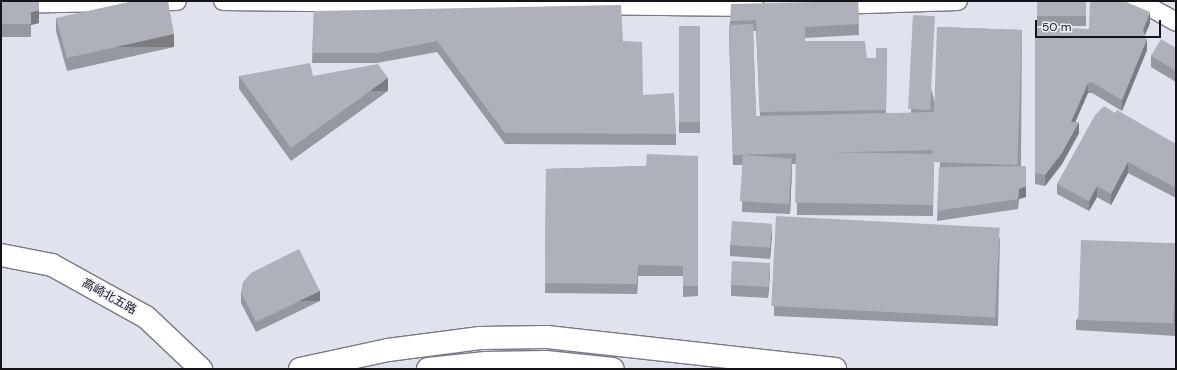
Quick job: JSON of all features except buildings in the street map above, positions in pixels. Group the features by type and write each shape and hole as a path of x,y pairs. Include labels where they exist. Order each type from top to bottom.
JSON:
{"main road":[{"name":"高崎北五路","path":"1,255 52,265 146,317 201,369"},
{"path":"300,369 388,350 480,338 547,337 836,369"},
{"path":"428,369 486,363 546,362 613,369"}],"street":[{"path":"1,4 177,1"},
{"path":"223,1 715,8 770,7"},
{"path":"817,5 958,1"},
{"path":"1130,1 1153,9 1176,22"}]}
